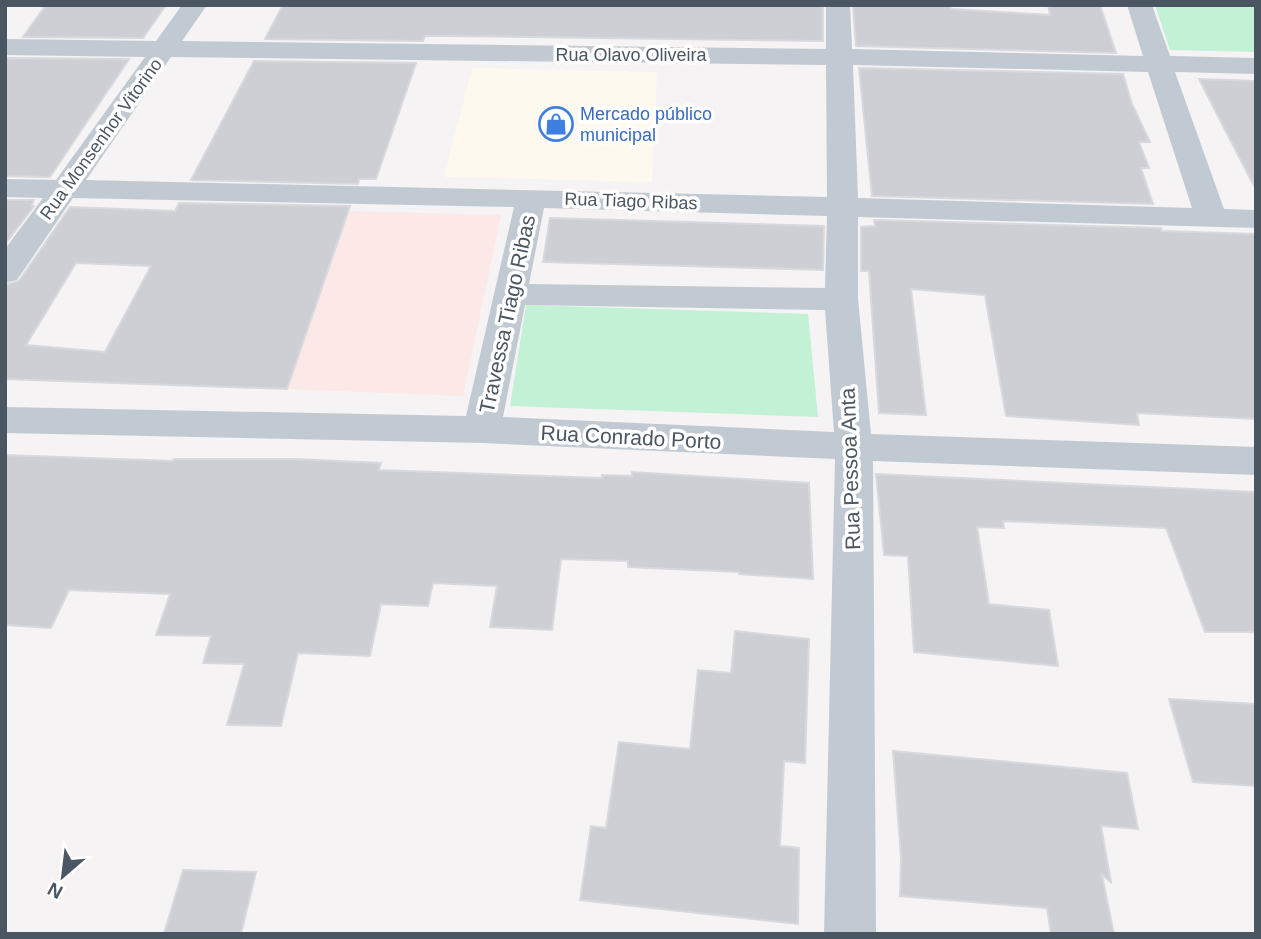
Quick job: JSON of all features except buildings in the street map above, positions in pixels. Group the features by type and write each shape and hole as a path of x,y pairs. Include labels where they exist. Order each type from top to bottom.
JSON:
{"street":[{"name":"Rua Monsenhor Vitorino","path":"5,272 195,5"},
{"name":"Rua Pessoa Anta","path":"838,5 843,208 841,299 854,447 850,934"},
{"path":"1139,5 1211,217"},
{"name":"Rua Olavo Oliveira","path":"5,47 1256,65"},
{"name":"Rua Tiago Ribas","path":"5,188 531,198 1256,219"},
{"name":"Travessa Tiago Ribas","path":"482,430 531,198"},
{"path":"512,294 841,299"},
{"name":"Rua Conrado Porto","path":"5,420 163,426 482,430 1256,461"}],"shaded area":[{"name":"Mercado público municipal","path":"472,68 657,72 652,182 444,177"},
{"path":"348,211 501,215 463,396 287,389"}],"green space":[{"path":"1155,5 1256,5 1256,52 1170,50"},
{"path":"526,305 808,314 818,417 510,406"}],"place":[{"name":"Mercado público municipal","path":"556,124"}]}
